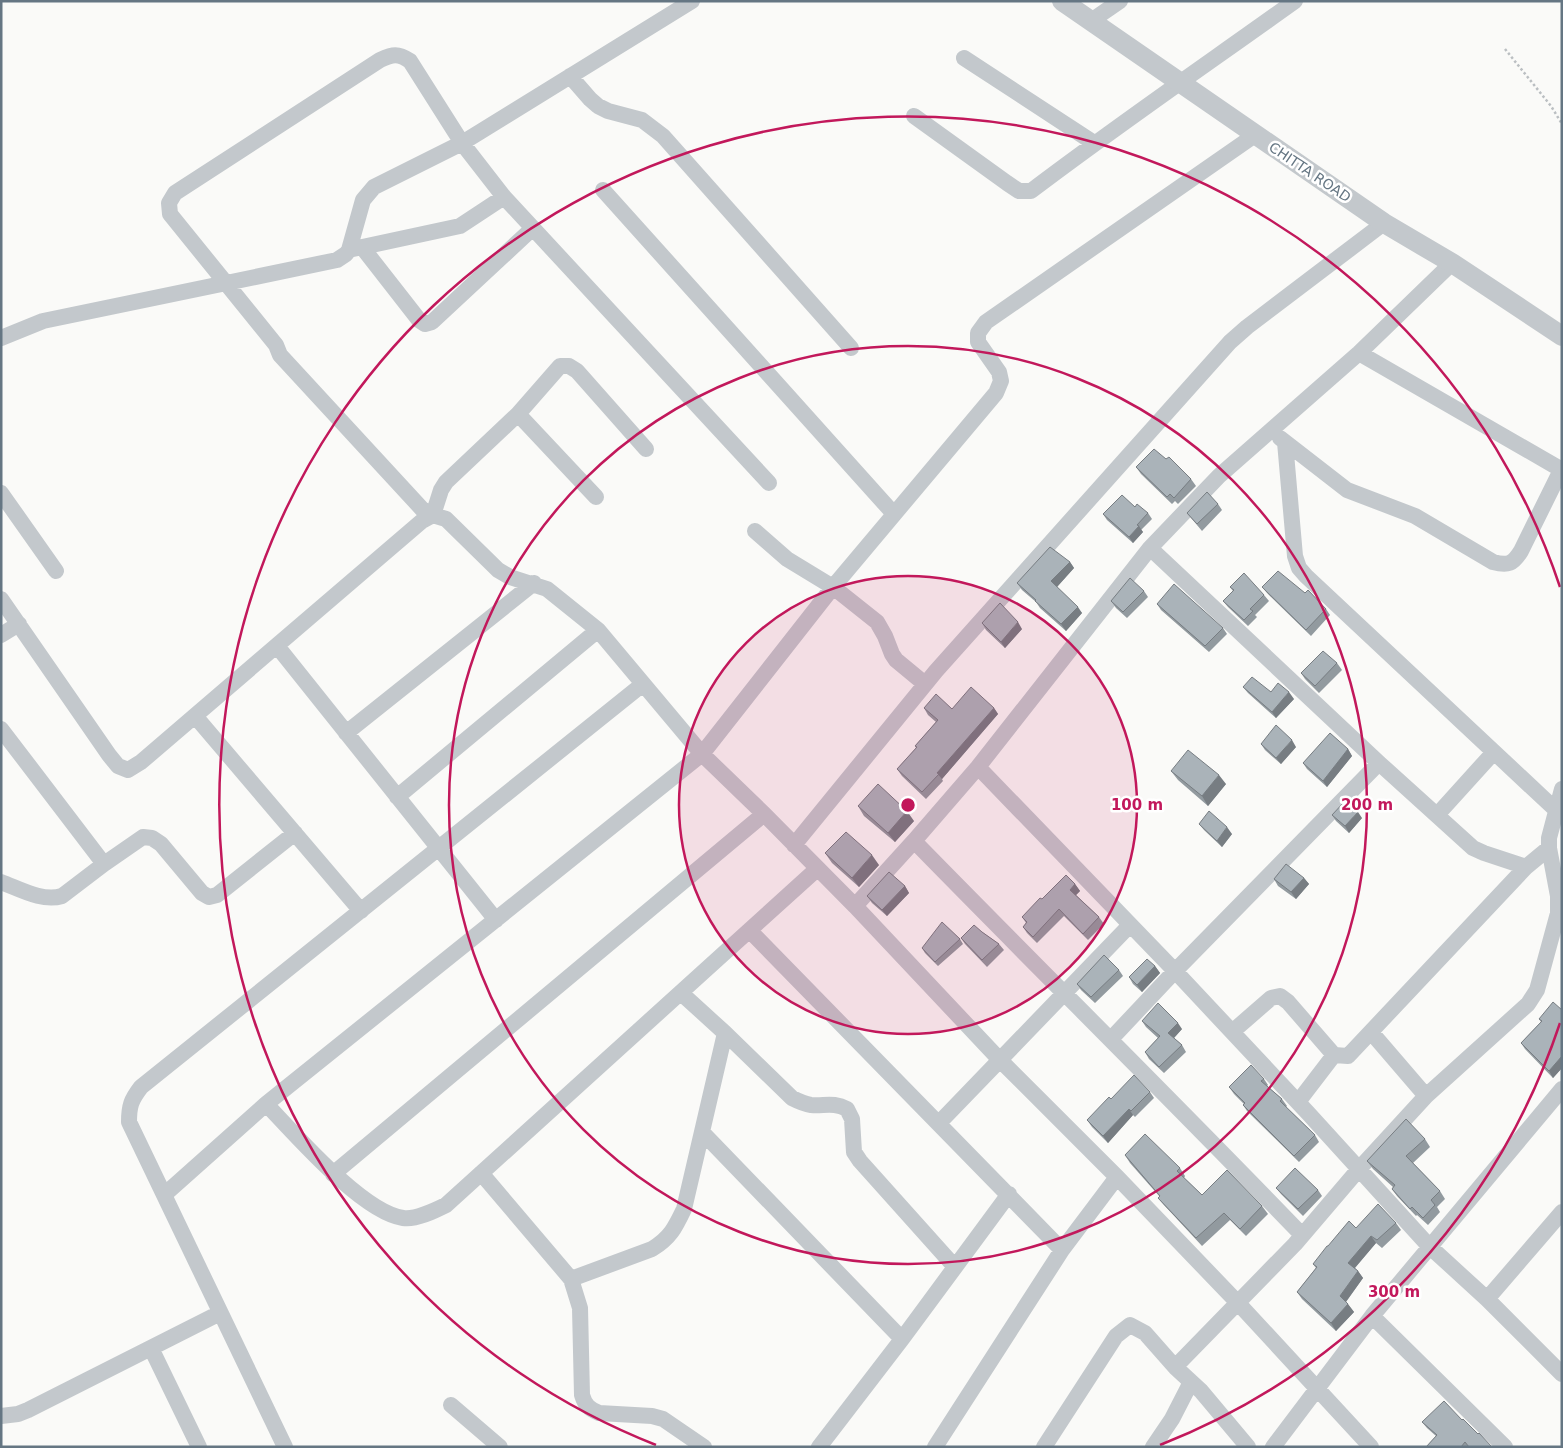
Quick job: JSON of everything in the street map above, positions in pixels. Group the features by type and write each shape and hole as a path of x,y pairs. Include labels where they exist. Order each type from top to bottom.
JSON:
{"street":[{"path":"533,228 432,322 426,324 418,320 356,248 363,200 374,187 462,143 692,1"},
{"name":"CHITTA ROAD","path":"1062,1 1384,223 1452,264 1562,336"},
{"path":"1091,21 1120,1"},
{"path":"914,116 1019,190 1032,191 1094,143 1181,84 1295,1"},
{"path":"769,482 504,197 462,143 410,61 401,55 390,56 380,60 175,193 169,203 170,214 276,344 280,355 422,509 446,519 498,570 510,577 534,583 547,589 598,630 702,754 855,906 999,1059 1117,1177 1238,1303 1371,1447"},
{"path":"964,58 1094,143"},
{"path":"570,76 598,106 608,111 642,120 663,136 851,348"},
{"path":"164,1195 266,1104 702,754 833,587 996,393 1002,382 999,372 978,342 978,333 986,322 1255,135"},
{"path":"603,190 894,514"},
{"path":"1,338 43,321 337,260 356,248 460,226 504,197"},
{"path":"794,845 925,684 1230,342 1384,223"},
{"path":"855,906 978,767 1150,548 1219,476 1359,353 1452,264"},
{"path":"1270,431 1347,490 1414,516 1494,562 1504,565 1515,561 1562,470 1359,353"},
{"path":"1,599 118,766 128,770 141,762 422,521 434,515 441,490 446,482 518,414 560,366 569,366 577,371 646,449"},
{"path":"518,414 596,497"},
{"path":"1285,442 1295,556 1299,568 1556,810"},
{"path":"1,493 56,571"},
{"path":"755,531 787,559 833,587 877,622 896,660 925,684"},
{"path":"1150,548 1473,848 1526,867"},
{"path":"346,733 534,583"},
{"path":"1,635 19,624"},
{"path":"397,798 598,630"},
{"path":"277,646 496,920"},
{"path":"285,1447 129,1122 129,1108 132,1099 141,1087 643,684"},
{"path":"195,716 361,911"},
{"path":"1,729 104,864"},
{"path":"1437,815 1494,752"},
{"path":"1111,1039 1379,762"},
{"path":"978,767 1175,971 1429,1246 1559,1364"},
{"path":"1175,1367 1302,1235 1426,1096 1528,1004 1533,997 1558,913 1554,858 1549,838 1562,789"},
{"path":"333,1174 764,814"},
{"path":"1,882 45,898 54,899 62,896 143,837 152,838 161,844 202,893 209,897 217,895 295,833"},
{"path":"914,841 1302,1235"},
{"path":"1232,1032 1271,998 1280,996 1288,1002 1334,1055 1348,1056 1526,867 1554,858"},
{"path":"266,1104 333,1174 376,1208 403,1219 427,1214 446,1205 818,869"},
{"path":"939,1123 1130,925"},
{"path":"750,931 1062,1250"},
{"path":"681,993 792,1098 811,1105 838,1104 847,1109 852,1119 854,1152 856,1156 955,1268"},
{"path":"1371,1032 1426,1096"},
{"path":"571,1279 652,1249 664,1242 676,1228 684,1209 724,1033"},
{"path":"1298,1102 1334,1055"},
{"path":"1273,1447 1372,1316 1562,1089"},
{"path":"702,1132 902,1340"},
{"path":"481,1173 571,1279 580,1308 582,1395 585,1404 599,1413 652,1416 663,1419 704,1447"},
{"path":"935,1447 1062,1250 1117,1177"},
{"path":"818,1447 902,1340 1009,1194"},
{"path":"1487,1299 1562,1212"},
{"path":"1,1416 18,1414 28,1410 220,1313"},
{"path":"1372,1316 1505,1447"},
{"path":"1044,1447 1116,1336 1130,1325 1145,1333 1175,1367 1201,1391 1248,1447"},
{"path":"151,1348 199,1447"},
{"path":"1153,1447 1172,1419 1191,1382"},
{"path":"451,1405 500,1447"}],"path":[{"path":"1505,49 1551,106 1562,124"}],"building":[{"path":"1154,449 1166,459 1169,457 1191,479 1174,498 1170,494 1167,497 1136,467"},
{"path":"1207,492 1218,504 1197,524 1187,513"},
{"path":"1122,495 1135,507 1137,504 1148,513 1129,537 1103,514"},
{"path":"1050,547 1070,562 1051,581 1078,607 1061,624 1017,583"},
{"path":"1278,571 1305,593 1308,590 1326,609 1306,630 1262,587"},
{"path":"1244,573 1264,595 1250,609 1253,611 1244,620 1223,601 1234,590 1230,587"},
{"path":"1130,578 1144,591 1123,612 1111,601"},
{"path":"1174,584 1223,628 1205,646 1157,604"},
{"path":"1000,603 1018,622 1001,642 982,623"},
{"path":"1323,651 1337,663 1315,686 1301,673"},
{"path":"1252,677 1271,692 1278,683 1289,692 1272,712 1243,687"},
{"path":"971,687 994,708 922,792 897,769 938,720 924,708 936,694 952,709"},
{"path":"1276,725 1292,740 1276,758 1261,744"},
{"path":"1330,733 1348,749 1323,781 1303,763"},
{"path":"1188,750 1219,775 1202,796 1171,771"},
{"path":"878,784 907,811 888,833 858,806"},
{"path":"1345,801 1358,812 1345,826 1332,815"},
{"path":"1209,811 1227,827 1217,841 1199,824"},
{"path":"846,832 872,855 852,878 825,853"},
{"path":"1286,864 1304,878 1291,892 1274,879"},
{"path":"889,872 905,886 882,910 867,896"},
{"path":"1066,875 1075,884 1070,890 1099,917 1083,934 1059,909 1033,937 1023,927 1027,922 1022,917"},
{"path":"942,922 960,939 935,962 922,948"},
{"path":"974,925 999,944 982,960 961,938"},
{"path":"1104,955 1119,970 1091,997 1077,984"},
{"path":"1147,959 1155,966 1137,985 1129,977"},
{"path":"1553,1002 1562,1010 1562,1056 1549,1071 1521,1043 1542,1021 1539,1019"},
{"path":"1158,1003 1178,1023 1168,1033 1182,1045 1159,1067 1145,1052 1160,1036 1142,1021"},
{"path":"1251,1065 1264,1079 1261,1081 1282,1099 1280,1101 1315,1135 1294,1156 1243,1105 1245,1103 1229,1087"},
{"path":"1134,1075 1150,1092 1131,1111 1129,1109 1103,1136 1087,1120"},
{"path":"1406,1119 1425,1139 1406,1156 1440,1191 1431,1200 1435,1205 1423,1218 1412,1207 1410,1209 1392,1189 1395,1185 1367,1161"},
{"path":"1145,1134 1180,1168 1177,1171 1202,1195 1227,1170 1262,1206 1240,1229 1224,1213 1196,1238 1158,1198 1160,1196 1125,1155"},
{"path":"1295,1168 1318,1190 1298,1209 1276,1188"},
{"path":"1378,1204 1396,1223 1377,1240 1371,1236 1348,1263 1358,1271 1340,1296 1348,1304 1331,1323 1297,1292 1317,1267 1313,1264 1349,1221 1356,1228"},
{"path":"1444,1401 1492,1447 1469,1447 1465,1442 1461,1447 1426,1447 1437,1435 1422,1422"}]}
